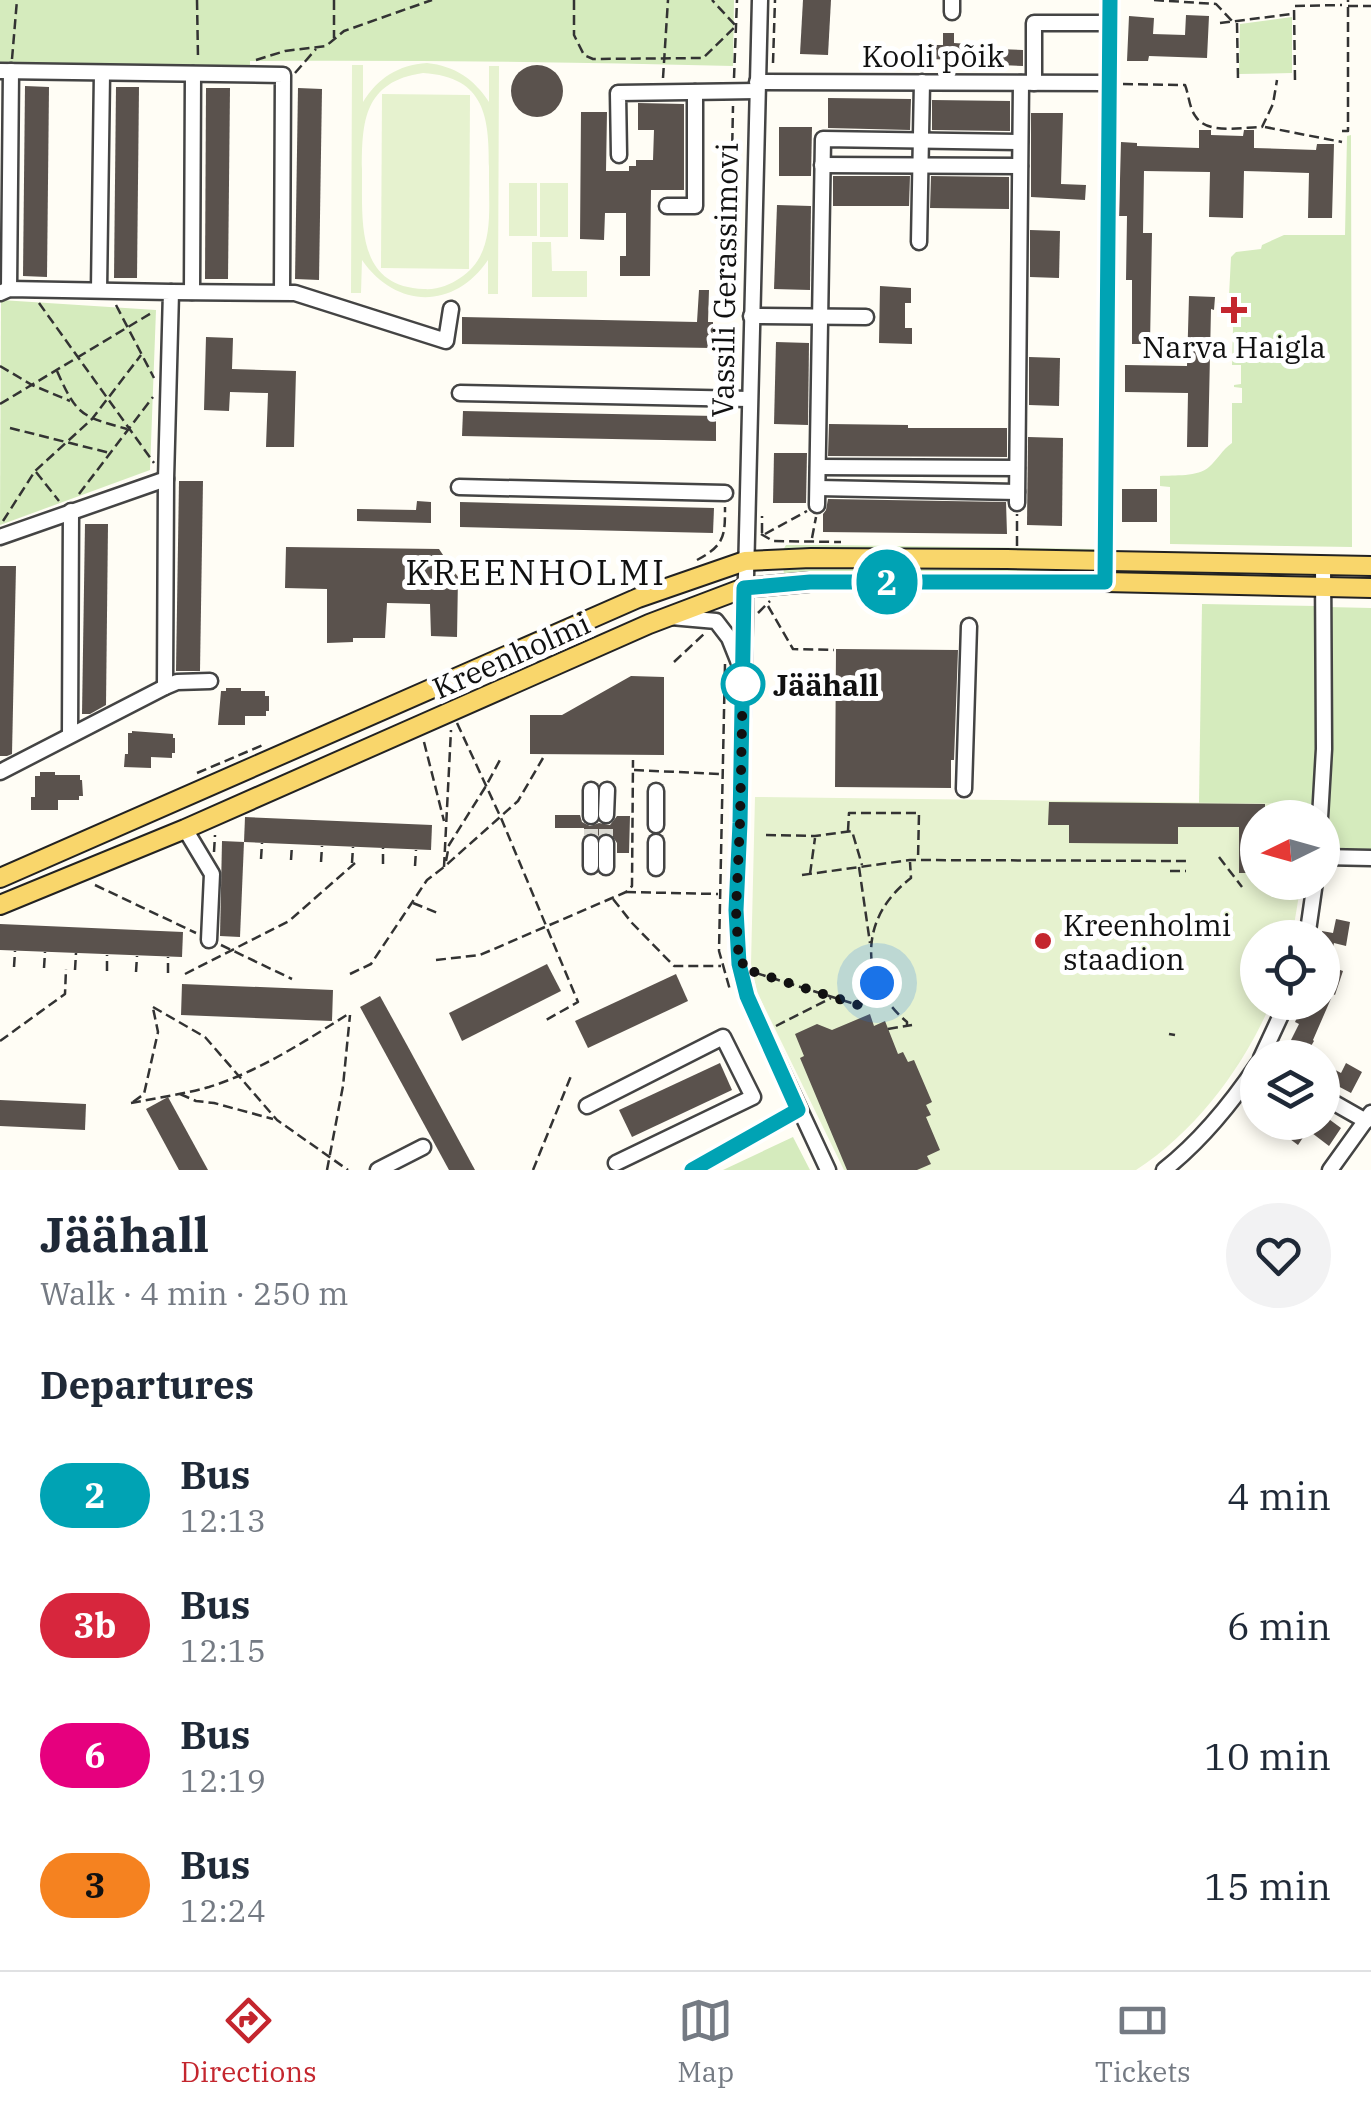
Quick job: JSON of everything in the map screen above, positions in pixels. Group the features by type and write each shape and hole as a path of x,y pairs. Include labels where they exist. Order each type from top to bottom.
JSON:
{"main road":[{"name":"Kreenholmi","path":"2,874 638,598 745,561 850,558 1371,566"},
{"name":"Kreenholmi","path":"0,906 457,713 669,616 744,588 810,582 1105,582 1371,588"},
{"path":"457,713 458,678"},
{"path":"174,802 185,829"}],"street":[{"name":"Vassili Gerassimovi","path":"760,0 740,823 731,965 828,1170"},
{"path":"1105,582 1113,83 1110,0"},
{"path":"818,488 1017,497 1020,142 1034,22 1110,23"},
{"path":"282,292 284,75 5,71 5,291 295,293 446,341 451,309"},
{"path":"102,73 104,290"},
{"path":"192,292 196,74"},
{"path":"920,242 922,82"},
{"name":"Kooli põik","path":"619,155 618,93 734,92 757,86 922,82 1113,83"},
{"path":"667,206 695,206 695,92"},
{"path":"817,506 823,140 1020,142"},
{"path":"822,164 1020,166"},
{"path":"165,687 172,292"},
{"path":"750,316 866,317"},
{"path":"460,393 748,399"},
{"path":"818,466 1017,468"},
{"path":"0,537 166,479"},
{"path":"459,487 725,493"},
{"path":"68,511 70,735"},
{"path":"1321,800 1324,565"},
{"path":"669,616 716,621 729,638 743,673"},
{"path":"964,789 968,626"},
{"path":"0,772 165,687 177,682 210,681"},
{"path":"599,790 599,816"},
{"path":"656,791 656,825"},
{"path":"185,829 212,874 208,940"},
{"path":"656,842 656,868"},
{"path":"598,843 598,866"},
{"path":"1340,857 1371,858"},
{"path":"586,1106 723,1038 752,1097 616,1163"},
{"path":"1164,1170 1218,1119 1240,1087"},
{"path":"1330,1170 1369,1117 1340,1104"},
{"path":"692,1170 798,1110"},
{"path":"378,1170 423,1146"}],"path":[{"path":"5,71 17,0"},
{"path":"196,0 196,74"},
{"path":"334,0 334,40"},
{"path":"238,74 268,55 326,46 344,31 432,0"},
{"path":"574,0 574,34 584,55 593,59 702,58 736,26"},
{"path":"662,92 668,0"},
{"path":"712,0 736,26"},
{"path":"728,308 736,0"},
{"path":"1154,0 1216,4 1235,22 1238,79"},
{"path":"1342,131 1348,131 1348,3 1371,6"},
{"path":"1295,80 1294,6 1342,5"},
{"path":"1220,23 1294,14"},
{"path":"284,75 297,72 316,48"},
{"path":"1262,126 1273,104 1277,80"},
{"path":"1113,83 1185,85 1192,110 1206,126 1262,126 1342,142"},
{"path":"29,290 166,479"},
{"path":"35,471 68,511 160,388 104,290"},
{"path":"0,404 153,312"},
{"path":"0,526 35,471 92,419 142,354"},
{"path":"0,366 71,402"},
{"path":"56,370 71,402 82,414 128,430"},
{"path":"10,428 111,453"},
{"path":"764,535 817,506"},
{"path":"812,541 817,506"},
{"path":"767,604 793,650 834,650"},
{"path":"725,660 719,951 731,965 734,1001"},
{"path":"457,713 578,1002 546,1020"},
{"path":"444,867 457,713"},
{"path":"422,736 445,824"},
{"path":"444,867 449,845 501,758"},
{"path":"350,974 370,964 427,880 518,801 543,758"},
{"path":"436,960 480,955 632,886 633,760"},
{"path":"633,770 723,774"},
{"path":"848,831 848,813 919,813 918,860"},
{"path":"766,835 816,836 852,830 861,867 873,970 889,1005 910,1026 888,1029"},
{"path":"810,874 816,836"},
{"path":"261,859 262,843"},
{"path":"291,860 292,844"},
{"path":"321,862 322,846"},
{"path":"185,974 290,921 353,863 353,847"},
{"path":"382,864 384,848"},
{"path":"415,866 416,850"},
{"path":"1219,857 1240,884"},
{"path":"871,950 875,926 885,903 911,878 910,860"},
{"path":"802,875 910,860 1186,861"},
{"path":"1170,871 1186,871"},
{"path":"88,881 292,979"},
{"path":"626,892 719,894"},
{"path":"612,898 674,966 747,963 748,970 861,1006 873,970"},
{"path":"412,903 440,914"},
{"path":"14,951 14,967"},
{"path":"44,968 45,952"},
{"path":"76,953 76,970"},
{"path":"107,955 107,971"},
{"path":"136,972 137,956"},
{"path":"168,957 168,974"},
{"path":"0,1041 64,994 66,970"},
{"path":"764,1032 833,997"},
{"path":"327,1170 330,1156 343,1086 350,1013 284,1054 239,1076 207,1088 132,1103 144,1094 158,1032 152,1007 204,1037 239,1076 277,1120 330,1156 348,1170"},
{"path":"534,1170 572,1076"},
{"path":"179,1093 196,1101 277,1120"}],"green space":[{"path":"0,0 734,0 733,66 371,61 250,61 250,69 0,65"},
{"path":"1292,17 1292,73 1239,74 1240,24"},
{"path":"427,63 470,80 489,102 489,66 499,66 498,294 488,294 488,260 459,288 425,297 391,288 362,260 361,293 351,293 352,65 363,65 363,102 390,74","holes":["423,73 462,84 482,108 488,141 487,234 479,258 460,278 434,289 402,286 386,278 375,266 364,234 365,125 376,97 387,86"]},
{"path":"382,94 470,95 469,269 381,268"},
{"path":"1351,135 1352,547 1170,544 1170,487 1160,486 1160,476 1192,474 1209,467 1232,443 1232,403 1242,403 1242,388 1234,387 1241,384 1241,365 1232,365 1233,328 1228,302 1233,301 1233,296 1229,296 1231,257 1236,252 1261,249 1284,235 1345,235 1347,136"},
{"path":"509,183 537,183 537,236 509,236"},
{"path":"540,183 568,183 568,237 540,237"},
{"path":"532,242 551,242 552,271 587,271 587,297 532,297"},
{"path":"1,300 156,310 150,470 0,525"},
{"path":"786,545 1095,549 1084,555 783,550"},
{"path":"807,564 1094,569 1094,575 784,574 783,567"},
{"path":"1202,604 1317,606 1320,651 1315,800 1199,803"},
{"path":"1328,607 1371,608 1371,853 1340,852 1340,800 1330,800"},
{"path":"755,797 1240,803 1240,900 1298,900 1295,920 1240,920 1240,1020 1263,1020 1253,1040 1240,1040 1240,1062 1216,1096 1178,1137 1136,1170 844,1170 757,992 751,964"},
{"path":"793,1137 810,1170 723,1170"}],"building":[{"path":"803,0 831,0 828,55 800,54"},
{"path":"1186,15 1209,16 1207,58 1149,56 1148,61 1127,61 1129,16 1154,18 1153,34 1185,35"},
{"path":"943,33 954,33 954,43 969,44 969,48 1023,50 1023,66 1000,65 1000,61 927,59 928,45 943,45"},
{"path":"537,65 555,73 563,91 555,109 537,117 519,109 511,91 519,73"},
{"path":"25,86 49,87 47,277 23,276"},
{"path":"116,87 139,87 137,278 114,278"},
{"path":"206,88 230,88 228,279 205,279"},
{"path":"298,88 322,89 319,280 295,279"},
{"path":"828,98 911,99 910,130 828,128"},
{"path":"932,100 1010,101 1010,131 932,130"},
{"path":"638,103 684,104 684,190 651,190 650,276 620,276 620,256 626,256 626,213 605,213 604,240 580,239 581,112 607,112 606,171 629,171 629,166 636,166 636,160 653,160 654,130 638,130"},
{"path":"1031,113 1063,113 1061,184 1086,185 1085,200 1031,197"},
{"path":"779,127 812,127 811,176 779,176"},
{"path":"1199,130 1211,130 1211,135 1243,136 1244,130 1254,130 1254,148 1316,150 1317,144 1334,144 1332,218 1308,218 1309,173 1244,171 1243,218 1209,217 1210,172 1144,171 1143,233 1152,233 1150,344 1132,344 1132,280 1126,280 1127,216 1119,216 1121,142 1199,148"},
{"path":"833,176 910,176 909,206 833,206"},
{"path":"931,176 1009,177 1009,209 930,208"},
{"path":"777,205 811,206 810,290 774,289"},
{"path":"1030,230 1060,231 1059,278 1030,277"},
{"path":"880,286 911,288 911,303 905,303 905,328 912,328 912,344 879,343"},
{"path":"699,290 709,290 712,348 462,344 462,317 697,322"},
{"path":"1189,296 1215,297 1214,310 1211,309 1208,447 1187,447 1188,393 1125,392 1125,365 1187,366"},
{"path":"206,337 233,338 232,369 296,371 294,447 266,447 268,393 230,392 229,411 204,410"},
{"path":"776,342 809,343 808,425 774,424"},
{"path":"1029,357 1060,358 1059,406 1029,405"},
{"path":"463,411 716,416 716,441 462,436"},
{"path":"829,424 1007,428 1007,457 828,456"},
{"path":"1028,437 1063,438 1062,526 1027,525"},
{"path":"774,453 807,453 806,503 773,503"},
{"path":"179,481 203,481 200,671 176,671"},
{"path":"1122,489 1157,489 1157,522 1122,522"},
{"path":"828,499 1006,502 1007,534 823,532"},
{"path":"417,501 431,502 431,523 357,521 357,509 416,510"},
{"path":"460,502 714,508 713,533 460,527"},
{"path":"85,524 108,524 106,705 90,714 82,714"},
{"path":"286,547 439,549 458,577 457,637 431,636 430,604 387,603 385,638 327,643 327,589 285,588"},
{"path":"0,566 16,566 12,754 7,756 0,756"},
{"path":"836,649 958,650 951,788 835,787"},
{"path":"631,676 664,677 664,755 530,754 530,715 562,715"},
{"path":"221,691 265,691 265,696 269,696 266,716 245,716 245,725 218,725"},
{"path":"128,733 173,734 175,753 172,758 151,757 151,768 124,767"},
{"path":"40,772 80,775 83,796 79,800 58,800 58,810 31,810 35,776 40,776"},
{"path":"1049,802 1240,804 1240,873 1239,827 1178,827 1178,844 1069,843 1069,825 1048,825"},
{"path":"555,815 580,815 582,822 590,826 610,825 617,816 630,816 629,853 617,853 617,843 610,833 584,835 584,828 555,828"},
{"path":"245,817 432,825 431,850 244,842"},
{"path":"222,841 244,842 240,937 220,936"},
{"path":"1336,919 1350,922 1346,946 1340,944 1340,920"},
{"path":"0,924 183,932 182,957 0,950"},
{"path":"547,964 561,991 462,1041 449,1013"},
{"path":"676,974 688,1001 588,1048 575,1021"},
{"path":"182,984 333,990 332,1021 181,1015"},
{"path":"380,996 475,1170 449,1170 360,1007"},
{"path":"870,1014 874,1026 885,1021 898,1054 903,1052 908,1062 914,1060 932,1102 926,1105 931,1115 926,1117 940,1150 927,1156 931,1164 917,1170 847,1170 800,1058 804,1056 795,1034 817,1024 832,1030"},
{"path":"1322,1020 1313,1040 1291,1040 1299,1024 1295,1022"},
{"path":"720,1063 732,1090 632,1137 619,1110"},
{"path":"1346,1063 1362,1072 1351,1093 1340,1087"},
{"path":"168,1097 208,1170 179,1170 146,1109"},
{"path":"0,1100 86,1104 85,1130 0,1126"}],"tunnel":[{"path":"606,815 606,843"},
{"path":"591,816 591,843"}],"bus line":[{"name":"2","path":"692,1170 798,1110 747,996 739,964 736,910 744,588 810,582 1105,582 1110,0"}],"place":[{"name":"Narva Haigla","path":"1234,310"},
{"name":"Jäähall","path":"743,684"},
{"name":"Kreenholmi staadion","path":"1043,941"}],"district":[{"name":"KREENHOLMI","path":"536,572"}],"route":[{"path":"743,684 743,673 736,910 739,964 747,963 748,970 861,1006 873,970 877,983"}]}
